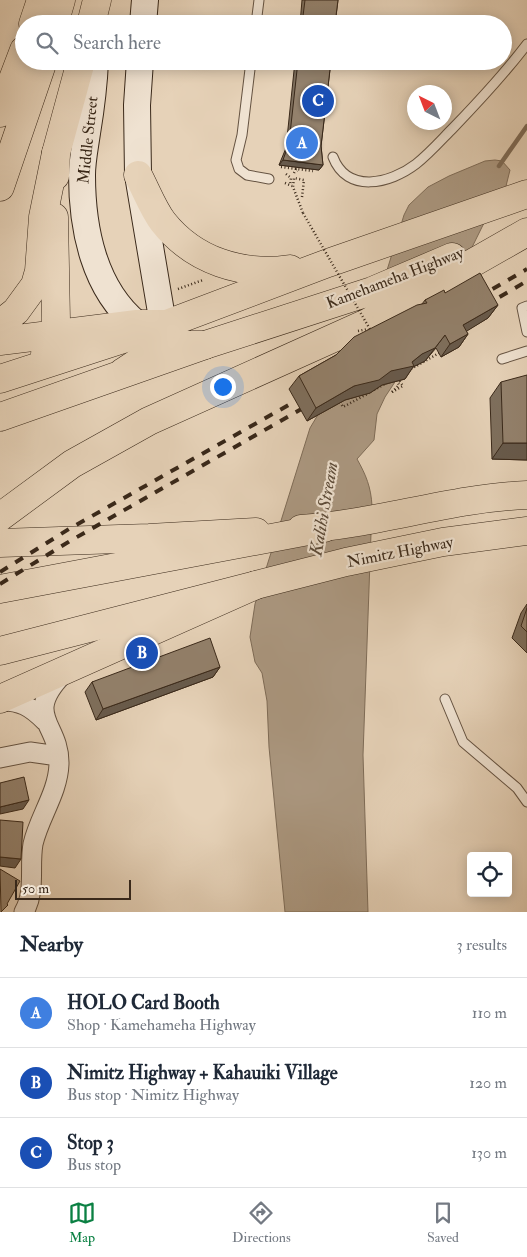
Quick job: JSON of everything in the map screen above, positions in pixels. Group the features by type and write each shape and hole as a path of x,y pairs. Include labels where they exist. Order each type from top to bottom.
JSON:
{"main road":[{"path":"36,15 41,0"},
{"path":"57,15 61,0"},
{"path":"94,15 98,0"},
{"path":"97,15 98,0"},
{"path":"144,15 145,0"},
{"path":"0,112 16,70"},
{"path":"0,187 40,70"},
{"path":"0,324 16,311 35,285 39,270 43,217 56,153 79,70"},
{"name":"Middle Street","path":"94,70 82,173 83,212 94,260 108,292 115,303 152,329"},
{"path":"6,415 123,372 143,359 152,329 138,175 137,105 139,70"},
{"path":"12,376 40,360 51,346 54,336 56,316 53,235 56,153"},
{"path":"138,175 162,221 176,237 209,260 231,267 276,271 328,263"},
{"name":"Kamehameha Highway","path":"328,263 527,194"},
{"name":"Kamehameha Highway","path":"123,372 372,291 486,247 527,226"},
{"path":"0,517 72,464 149,422 369,322 486,247 527,232"},
{"path":"12,376 152,329 328,263"},
{"path":"0,341 152,329 171,343 205,345"},
{"path":"0,543 250,536 324,528 442,505 527,495"},
{"name":"Nimitz Highway","path":"0,700 256,585 346,562 443,542 527,531"},
{"path":"0,589 250,536"},
{"path":"0,651 256,585"}],"street":[{"path":"24,912 31,891 33,846 37,830 57,781 57,747 45,721 43,703 52,685 67,670"},
{"path":"0,700 14,700 30,707 45,721"},
{"path":"0,758 30,752 58,756"}],"lane":[{"path":"257,15 258,0"},
{"path":"512,61 527,44"},
{"path":"250,70 242,135 236,160 239,169 247,175 269,179"},
{"path":"333,157 342,173 360,182 382,180 408,170 425,156 466,114 504,70"},
{"path":"527,306 522,308 527,332"},
{"path":"502,358 527,352"},
{"path":"445,700 463,742 516,788 527,802"}],"path":[{"path":"281,167 295,171 313,171"},
{"path":"286,174 291,178 292,186 303,213 372,335 368,329 358,331"},
{"path":"292,186 294,178 304,180 302,197"},
{"path":"285,183 292,186"},
{"path":"170,292 204,279"},
{"path":"405,373 443,351"},
{"path":"340,402 343,407 344,406 367,394 390,381 397,377 403,386 392,392 400,385 396,379 392,373"}],"water":[{"path":"485,161 502,161 510,170 506,186 485,221 436,320 385,397 377,414 374,440 357,459 368,481 372,506 363,755 368,912 285,912 269,747 267,701 262,673 255,662 250,637 255,604 310,428 344,371 384,280 404,215 409,205 428,187 449,176"}],"building":[{"path":"305,0 338,0 336,15 303,15"},
{"path":"297,70 330,70 321,146 323,165 283,160 289,143"},
{"path":"480,273 498,305 463,325 468,334 450,344 445,335 435,348 422,354 412,362 414,366 391,371 379,380 354,386 316,408 299,376 336,355 354,337 417,305 427,303 425,300 444,290 445,293"},
{"path":"527,375 527,443 503,443 501,382"},
{"path":"527,608 527,632 521,626"},
{"path":"210,638 220,667 103,709 92,682"},
{"path":"24,777 29,800 0,807 0,783"},
{"path":"0,820 23,822 21,859 0,857"},
{"path":"0,869 20,881 8,905 1,912"}],"waterway":[{"name":"Kalihi Stream","path":"499,166 527,126"}],"railway":[{"path":"477,298 527,269"},
{"path":"484,306 527,281"},
{"path":"0,572 69,529 308,394"},
{"path":"0,584 70,541 312,403"}],"place":[{"name":"Stop 3","path":"318,101"},
{"name":"HOLO Card Booth","path":"302,143"},
{"name":"Nimitz Highway + Kahauiki Village","path":"142,653"}]}
